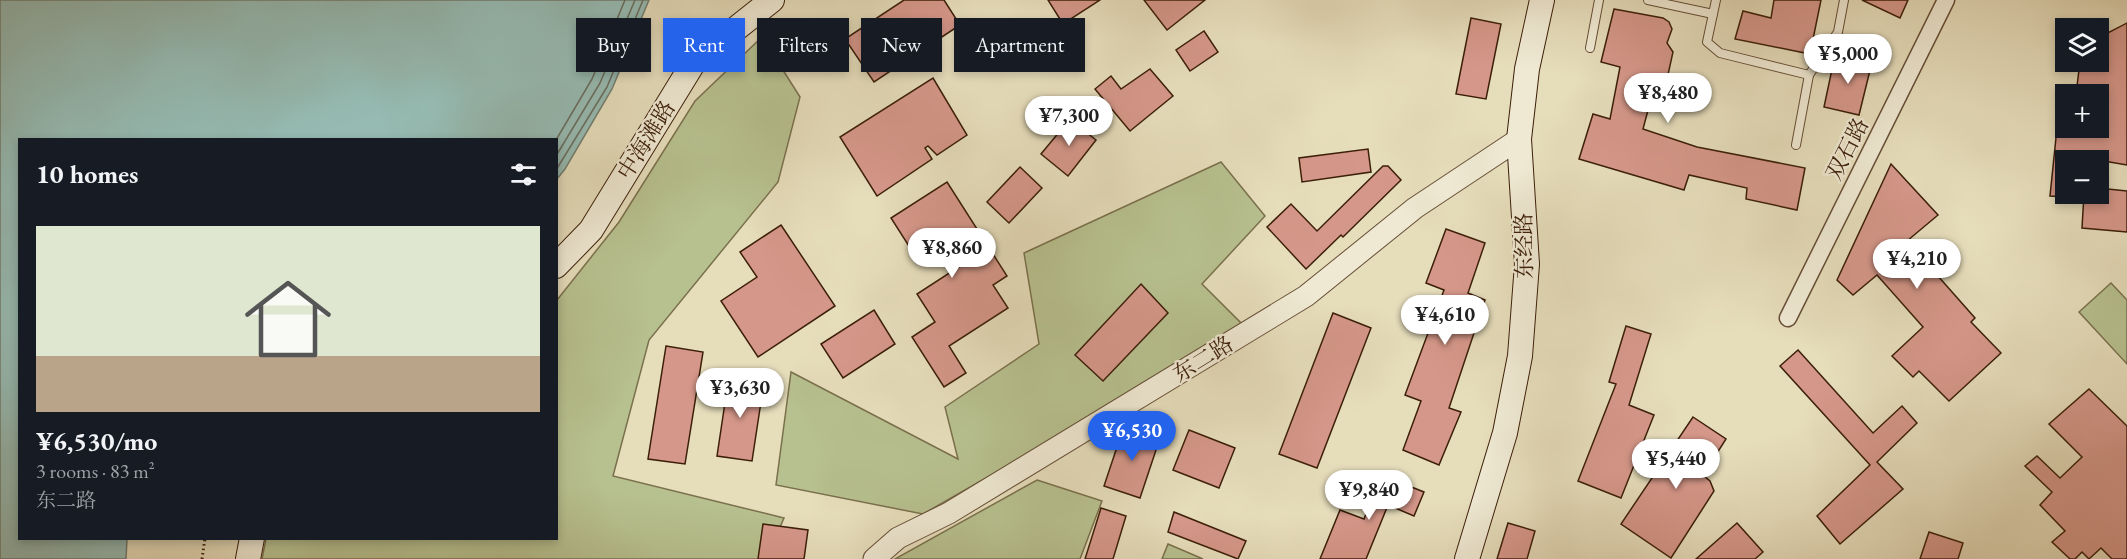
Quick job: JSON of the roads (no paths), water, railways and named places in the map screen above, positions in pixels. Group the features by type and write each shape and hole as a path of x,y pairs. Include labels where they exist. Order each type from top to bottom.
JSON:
{"main road":[{"name":"中海滩路","path":"558,264 591,230 694,62 772,0"},
{"name":"东经路","path":"1467,559 1505,433 1520,356 1527,264 1519,139 1527,69 1542,0"},
{"path":"248,559 252,540"}],"street":[{"name":"双石路","path":"1788,318 1946,0"},
{"name":"东二路","path":"874,559 898,538 949,513 1306,296 1415,208 1519,139"}],"lane":[{"path":"1590,48 1599,0"},
{"path":"1648,0 1713,14"},
{"path":"1716,0 1707,42 1720,53 1809,75"},
{"path":"1796,145 1809,75 1838,32 1844,0"}],"water":[{"path":"0,0 649,0 642,18 576,18 576,72 619,72 612,89 558,178 558,138 18,138 18,540 127,540 126,559 0,559"}]}
